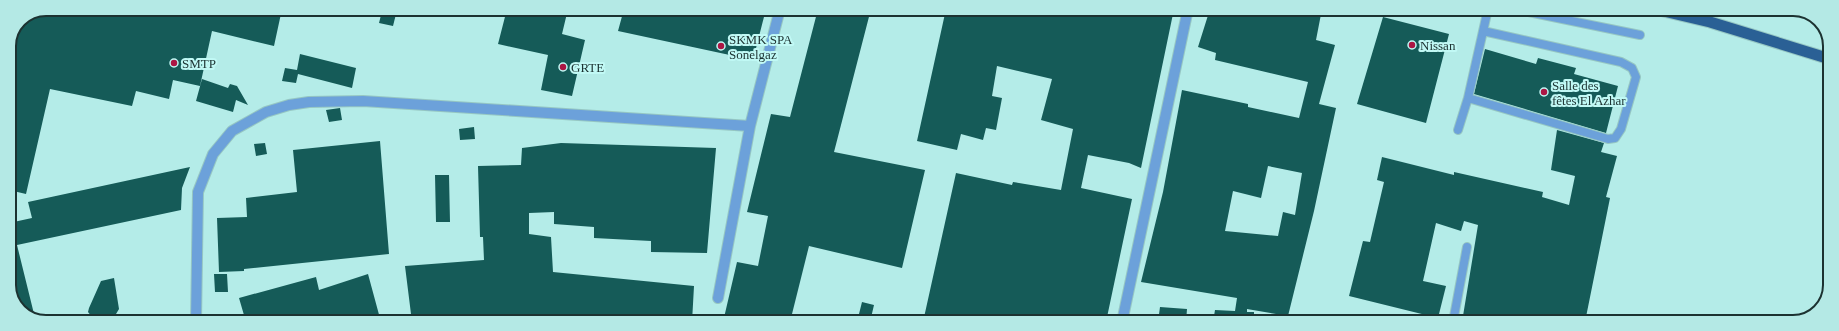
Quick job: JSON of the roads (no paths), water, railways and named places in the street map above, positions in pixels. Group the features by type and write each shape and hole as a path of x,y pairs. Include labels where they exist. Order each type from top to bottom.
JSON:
{"highway":[{"path":"1685,16 1710,22 1823,57"}],"street":[{"path":"718,298 750,126 778,16"},
{"path":"1123,315 1187,16"},
{"path":"196,315 198,192 213,154 232,131 266,112 289,105 309,102 363,101 750,126"}],"lane":[{"path":"1458,130 1468,98 1486,16"},
{"path":"1547,16 1640,35"},
{"path":"1468,98 1608,139 1615,138 1622,129 1636,77 1632,68 1621,62 1483,31"},
{"path":"1454,315 1467,248"}],"place":[{"name":"Nissan","path":"1412,45"},
{"name":"SKMK SPA Sonelgaz","path":"721,46"},
{"name":"SMTP","path":"174,63"},
{"name":"GRTE","path":"563,67"},
{"name":"Salle des fêtes El Azhar","path":"1544,92"}]}
